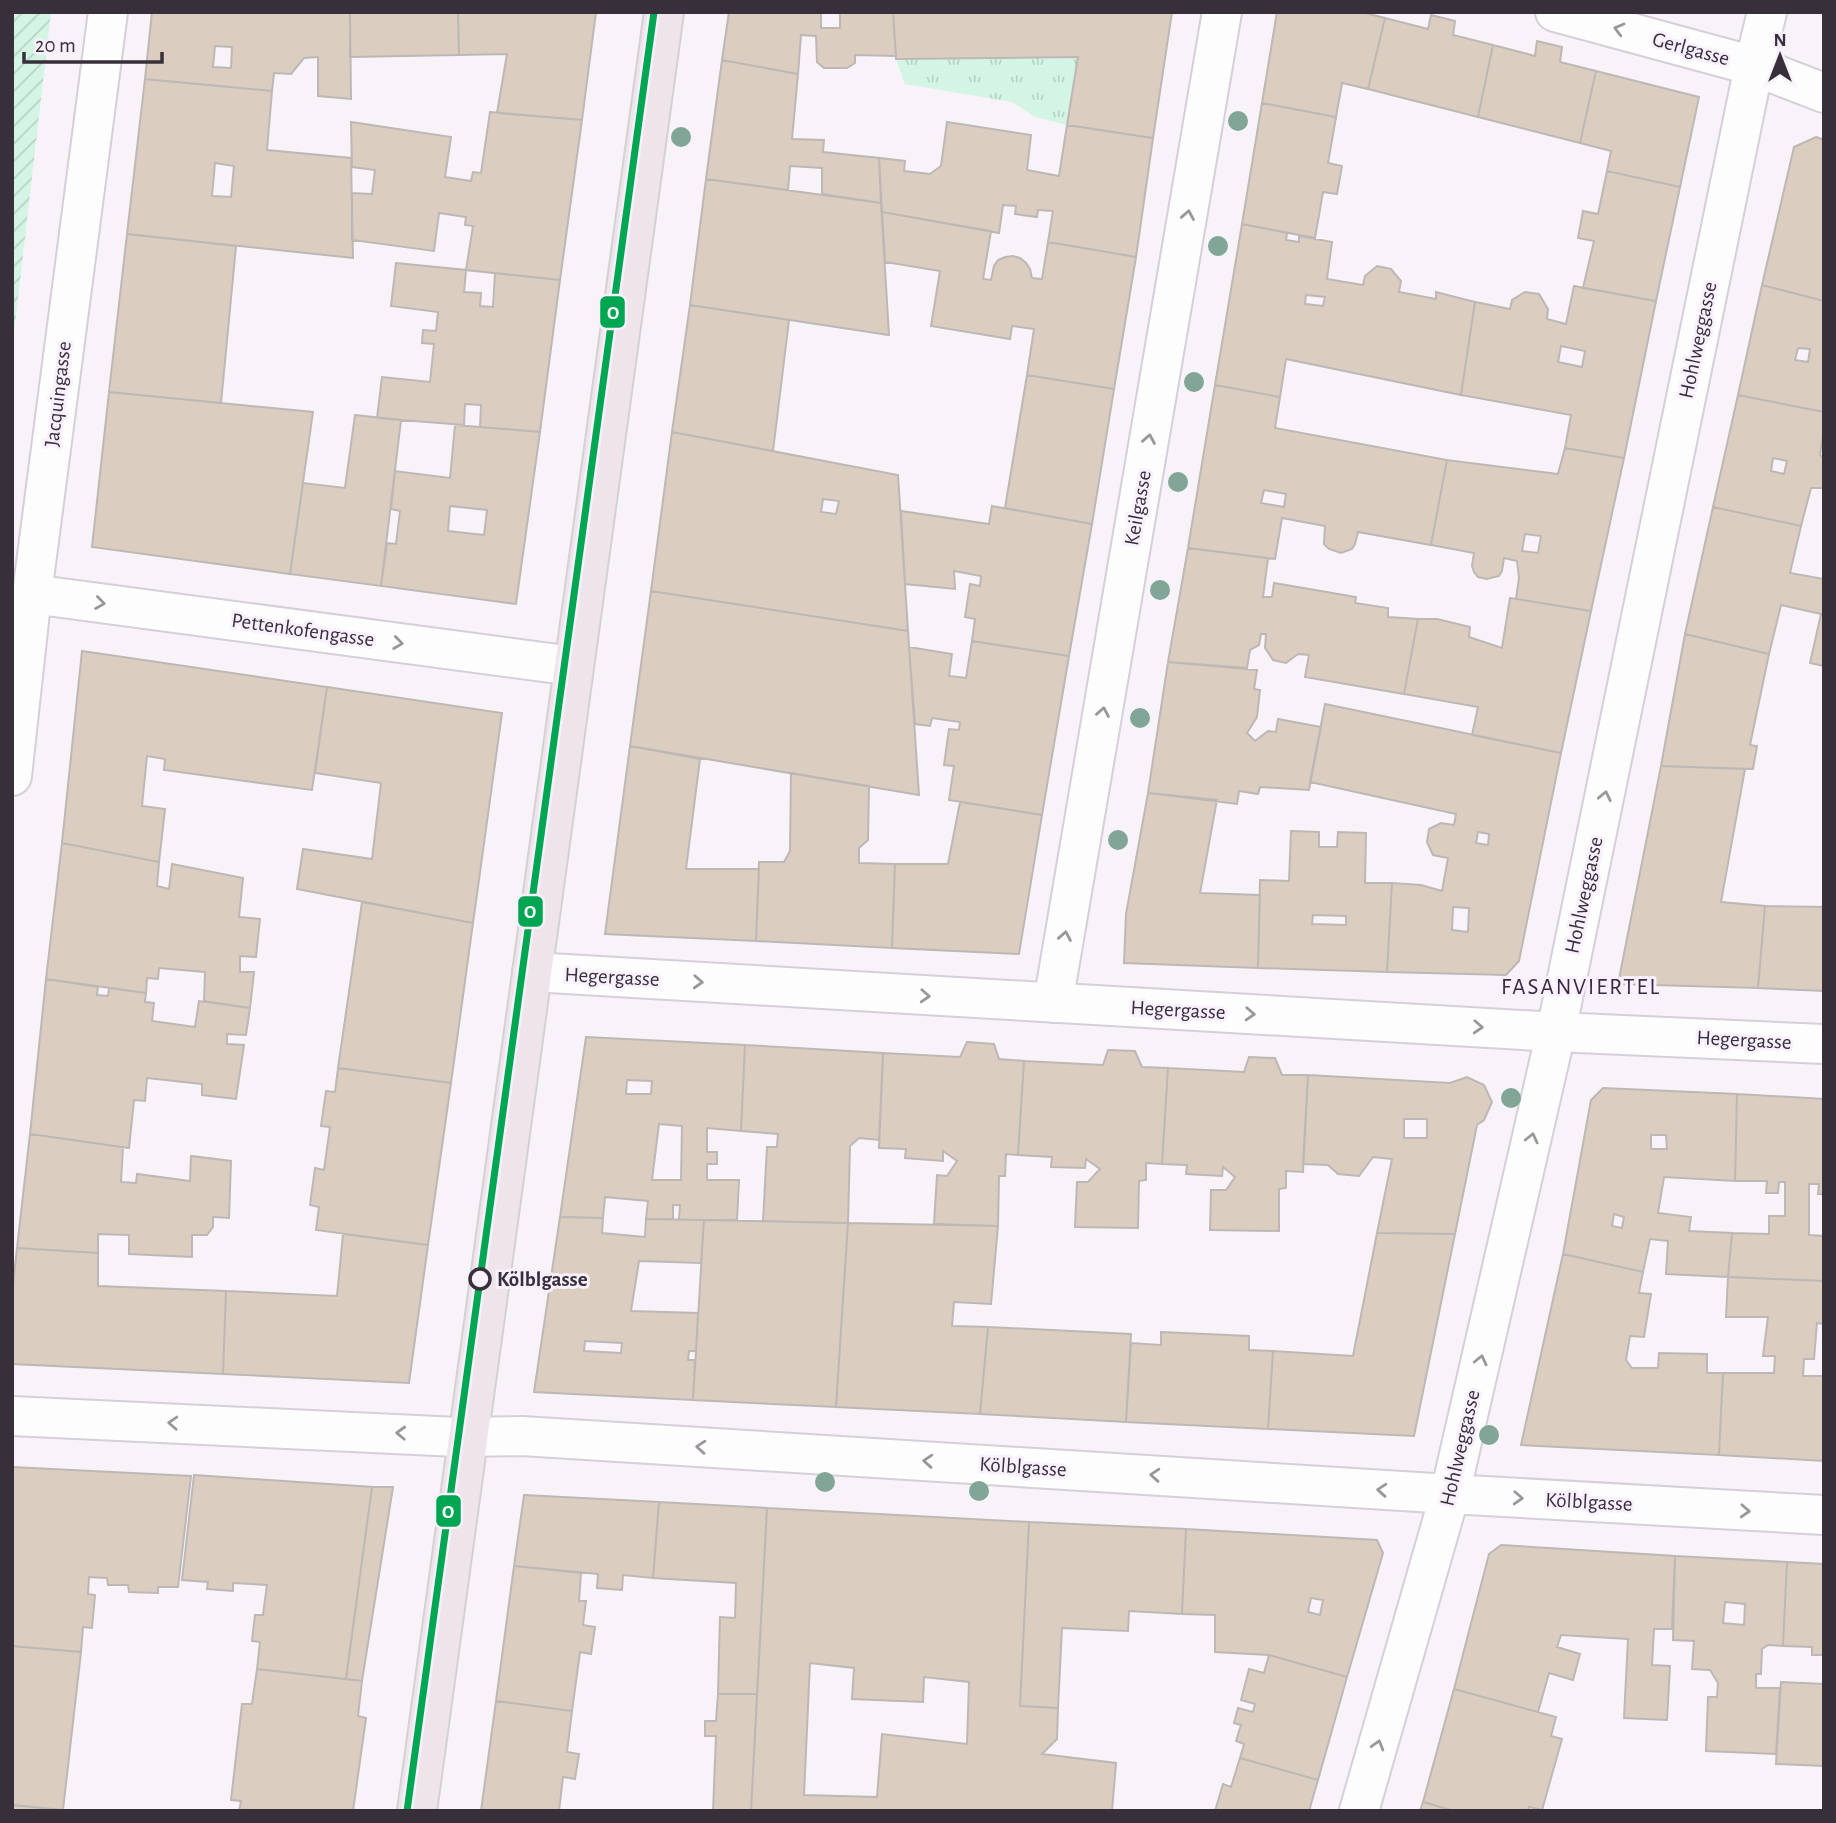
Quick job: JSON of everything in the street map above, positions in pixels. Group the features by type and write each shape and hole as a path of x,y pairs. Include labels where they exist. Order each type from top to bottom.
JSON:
{"main road":[{"path":"417,1811 664,12"}],"street":[{"name":"Jacquingasse","path":"12,776 32,594 108,12"},
{"name":"Keilgasse","path":"1053,1003 1222,12"},
{"name":"Gerlgasse","path":"1555,12 1754,66 1824,93"},
{"name":"Hohlweggasse","path":"1359,1811 1450,1494 1556,1031 1767,12"},
{"name":"Pettenkofengasse","path":"32,594 573,666"},
{"name":"Hegergasse","path":"532,972 1824,1044"},
{"name":"Kölblgasse","path":"12,1416 469,1437 522,1436 1824,1515"}],"green space":[{"path":"12,12 51,12 12,350"},
{"path":"1078,57 1067,125 1035,117 1012,102 905,84 896,59"}],"building":[{"path":"152,12 350,12 351,99 318,96 318,57 304,58 291,74 274,73 272,91 145,79","holes":["215,46 232,47 231,68 213,67"]},
{"path":"350,12 458,12 459,55 350,57"},
{"path":"458,12 596,12 582,120 497,113 507,54 459,55"},
{"path":"729,12 821,12 821,28 840,28 840,12 893,12 896,56 855,55 855,63 847,68 824,68 817,62 816,36 801,35 798,74 722,60"},
{"path":"893,12 1172,12 1153,138 1067,125 1078,57 896,59"},
{"path":"1277,12 1361,12 1385,18 1368,89 1342,83 1336,117 1262,103"},
{"path":"1431,15 1455,21 1453,35 1493,45 1478,117 1368,89 1385,18 1428,29"},
{"path":"1537,41 1562,47 1560,62 1596,71 1580,143 1478,117 1493,45 1535,56"},
{"path":"722,60 798,74 792,139 824,140 823,152 879,158 881,203 822,194 822,168 790,166 788,190 706,179"},
{"path":"1596,71 1699,97 1680,187 1607,171 1611,151 1580,143"},
{"path":"145,79 272,91 267,150 351,158 353,258 127,234","holes":["215,163 234,166 231,197 212,196"]},
{"path":"1262,103 1336,117 1328,163 1342,166 1337,194 1323,192 1315,238 1242,224"},
{"path":"490,112 582,120 560,280 466,270 473,226 465,225 466,217 439,213 434,251 352,240 352,193 372,194 375,170 352,167 351,122 451,137 445,177 471,181 473,172 481,173"},
{"path":"947,122 1031,135 1027,170 1059,176 1067,125 1153,138 1136,257 1048,242 1053,211 1038,210 1037,217 1015,214 1016,206 1003,205 999,233 882,212 879,158 905,161 904,171 930,174 941,166"},
{"path":"1816,137 1824,140 1824,301 1762,285 1794,147"},
{"path":"1607,171 1680,187 1656,301 1583,288 1594,241 1578,238 1583,211 1598,214"},
{"path":"706,179 881,203 889,335 690,305"},
{"path":"882,212 991,231 983,279 991,280 998,260 1013,256 1026,263 1032,278 1042,279 1048,242 1136,257 1114,389 1027,375 1034,329 1012,326 1010,339 931,326 940,271 885,262"},
{"path":"1242,224 1287,233 1286,240 1299,242 1299,236 1332,242 1327,279 1363,285 1365,276 1377,266 1391,269 1401,281 1399,292 1436,299 1436,292 1475,302 1461,395 1286,359 1280,397 1215,385","holes":["1306,295 1325,297 1323,306 1305,304"]},
{"path":"127,234 236,246 221,403 109,392"},
{"path":"396,263 466,270 464,292 481,293 480,306 493,307 495,273 560,280 540,432 480,427 481,405 465,404 464,425 377,418 382,377 430,382 434,344 422,343 423,330 436,331 438,312 391,306"},
{"path":"1762,285 1824,301 1824,412 1738,395","holes":["1798,348 1810,349 1808,362 1795,360"]},
{"path":"1574,286 1656,301 1624,458 1565,448 1571,415 1461,395 1475,302 1510,309 1512,300 1525,292 1539,294 1548,309 1547,319 1566,324","holes":["1561,346 1585,351 1582,367 1558,362"]},
{"path":"690,305 789,320 773,451 672,432"},
{"path":"1027,375 1114,389 1092,524 1005,508"},
{"path":"1215,385 1280,397 1275,428 1447,460 1431,545 1358,532 1352,549 1341,553 1324,544 1325,526 1282,518 1275,559 1188,548","holes":["1264,490 1286,494 1284,507 1261,503"]},
{"path":"109,392 313,412 290,574 92,547"},
{"path":"1738,395 1824,412 1820,455 1824,458 1824,488 1811,488 1801,526 1713,507","holes":["1773,458 1787,461 1784,474 1771,471"]},
{"path":"355,415 401,420 381,586 290,574 303,483 345,488"},
{"path":"455,425 540,432 516,604 381,586 387,543 396,544 400,511 391,509 395,471 450,478","holes":["450,506 487,510 484,535 448,531"]},
{"path":"672,432 898,475 908,631 651,591","holes":["823,499 839,501 836,514 821,512"]},
{"path":"1565,448 1624,458 1591,611 1516,599 1519,578 1517,561 1504,558 1499,576 1487,579 1478,577 1474,572 1474,553 1431,545 1447,460 1558,474","holes":["1525,534 1541,536 1538,553 1522,551"]},
{"path":"992,506 1092,524 1069,656 972,641 975,619 965,617 970,584 980,586 981,576 954,571 955,589 905,584 901,511 989,524"},
{"path":"1713,507 1801,526 1790,573 1824,579 1824,666 1810,663 1821,614 1781,605 1769,654 1685,634"},
{"path":"1188,548 1268,558 1263,597 1272,597 1274,583 1356,597 1355,603 1388,608 1388,617 1418,619 1404,694 1305,677 1309,655 1298,654 1286,663 1273,660 1265,648 1266,634 1261,634 1259,645 1250,650 1247,668 1168,662"},
{"path":"651,591 908,631 919,795 630,746"},
{"path":"1510,598 1591,611 1561,753 1472,735 1478,707 1404,694 1418,619 1437,619 1470,627 1469,637 1502,648"},
{"path":"1685,634 1769,654 1750,745 1757,746 1753,769 1661,766"},
{"path":"972,641 1069,656 1042,815 949,800 954,766 944,765 949,729 959,730 960,722 932,718 930,726 915,724 909,647 952,654 949,676 966,678"},
{"path":"82,651 327,687 312,790 164,770 165,759 147,756 142,806 165,809 159,862 62,843"},
{"path":"1168,662 1257,670 1254,689 1260,690 1257,717 1247,733 1255,741 1268,731 1276,732 1278,719 1321,727 1309,790 1260,787 1258,794 1239,791 1237,804 1148,793"},
{"path":"327,687 502,713 473,923 297,889 303,849 372,859 381,783 315,773"},
{"path":"1325,704 1561,753 1519,961 1506,975 1387,972 1392,883 1421,885 1442,891 1448,858 1433,855 1427,842 1429,829 1441,823 1454,825 1456,814 1310,782","holes":["1478,832 1489,834 1488,845 1476,843","1453,907 1469,908 1468,932 1452,930"]},
{"path":"630,746 700,759 686,869 759,869 756,941 605,934"},
{"path":"1661,766 1745,769 1721,902 1765,906 1758,988 1618,984"},
{"path":"791,773 869,786 868,840 859,848 859,863 895,864 892,948 756,941 759,862 784,862 790,851"},
{"path":"1148,793 1217,800 1200,893 1260,895 1258,968 1124,963 1126,914"},
{"path":"960,802 1042,815 1019,954 892,948 895,864 948,864"},
{"path":"1291,831 1319,832 1319,847 1337,847 1338,832 1366,833 1365,883 1392,883 1387,972 1258,968 1260,880 1289,881","holes":["1313,915 1346,916 1346,925 1312,924"]},
{"path":"62,843 159,862 157,886 169,889 172,864 243,878 239,917 260,919 256,957 240,956 240,972 254,972 250,1008 204,1001 205,972 159,968 158,979 147,978 146,993 46,979"},
{"path":"362,902 473,923 451,1083 338,1068"},
{"path":"1765,906 1824,907 1824,991 1758,988"},
{"path":"46,979 98,987 97,995 108,996 109,988 146,993 145,1002 154,1003 152,1021 195,1027 199,1001 250,1008 246,1035 227,1034 227,1044 244,1045 236,1099 202,1095 202,1084 147,1078 145,1101 134,1100 129,1148 30,1134"},
{"path":"586,1037 745,1045 741,1131 707,1128 707,1152 717,1152 717,1164 707,1164 707,1180 739,1180 737,1220 679,1220 680,1205 673,1205 673,1219 646,1219 648,1201 605,1197 603,1218 560,1217","holes":["627,1080 652,1081 651,1094 626,1094","659,1124 682,1126 681,1180 652,1180"]},
{"path":"967,1042 994,1044 999,1059 1024,1061 1018,1155 1006,1154 1005,1176 999,1176 998,1226 934,1224 937,1175 947,1176 957,1161 943,1151 943,1161 905,1158 906,1149 879,1148 883,1053 960,1057"},
{"path":"745,1045 883,1053 879,1140 859,1138 850,1146 848,1223 763,1221 767,1147 777,1147 778,1134 741,1131"},
{"path":"1108,1050 1135,1051 1142,1067 1168,1068 1162,1164 1146,1163 1146,1180 1139,1181 1138,1228 1075,1227 1077,1182 1088,1182 1100,1169 1086,1159 1085,1168 1051,1167 1052,1157 1018,1155 1024,1061 1103,1065"},
{"path":"1249,1057 1275,1058 1282,1075 1308,1075 1303,1172 1286,1171 1286,1188 1279,1189 1279,1231 1210,1230 1211,1190 1226,1190 1235,1177 1223,1167 1222,1176 1186,1174 1187,1165 1162,1164 1168,1068 1244,1072"},
{"path":"338,1068 451,1083 428,1245 316,1230 319,1207 310,1205 315,1168 324,1170 330,1127 321,1126 326,1091 335,1092"},
{"path":"1308,1075 1450,1083 1467,1077 1484,1085 1492,1102 1484,1120 1477,1125 1455,1234 1377,1233 1392,1159 1373,1157 1359,1176 1338,1174 1328,1165 1303,1164","holes":["1404,1119 1427,1119 1427,1138 1404,1138"]},
{"path":"1603,1088 1737,1094 1735,1181 1664,1177 1658,1213 1691,1217 1689,1231 1732,1233 1728,1277 1666,1274 1668,1241 1650,1239 1643,1272 1563,1254 1591,1100","holes":["1651,1135 1666,1135 1667,1149 1651,1149","1614,1214 1624,1217 1622,1228 1612,1226"]},
{"path":"1737,1094 1824,1099 1824,1194 1818,1194 1819,1184 1809,1184 1809,1235 1824,1236 1824,1281 1728,1277 1732,1233 1769,1234 1769,1216 1785,1216 1785,1182 1779,1182 1778,1193 1766,1193 1767,1181 1735,1181"},
{"path":"30,1134 123,1147 121,1182 136,1183 137,1174 190,1181 191,1156 231,1161 229,1218 213,1217 213,1227 207,1235 192,1235 192,1257 129,1254 129,1235 98,1234 98,1253 17,1248"},
{"path":"560,1217 603,1218 602,1233 645,1237 646,1219 704,1220 701,1263 639,1261 631,1311 698,1313 696,1351 689,1351 688,1360 695,1360 693,1400 534,1392","holes":["585,1341 622,1343 621,1353 584,1351"]},
{"path":"704,1220 848,1223 836,1407 693,1400"},
{"path":"848,1223 998,1226 991,1304 954,1302 952,1326 988,1327 980,1414 836,1407"},
{"path":"1377,1233 1455,1234 1414,1436 1268,1429 1273,1351 1353,1356"},
{"path":"343,1234 428,1245 409,1383 223,1374 226,1291 337,1296"},
{"path":"17,1248 98,1253 98,1286 226,1291 223,1374 12,1364 12,1294"},
{"path":"1563,1254 1643,1272 1639,1293 1651,1294 1644,1337 1630,1336 1626,1360 1632,1368 1658,1368 1659,1353 1707,1354 1707,1373 1723,1373 1719,1455 1521,1445"},
{"path":"1728,1277 1824,1281 1824,1324 1817,1323 1814,1359 1804,1359 1803,1376 1824,1376 1824,1461 1719,1455 1723,1373 1774,1373 1775,1356 1763,1356 1768,1317 1726,1317"},
{"path":"988,1327 1131,1334 1126,1422 980,1414"},
{"path":"1161,1332 1249,1336 1249,1350 1273,1351 1268,1429 1126,1422 1131,1343 1161,1345"},
{"path":"12,1467 191,1476 178,1587 158,1587 158,1593 129,1592 128,1585 108,1585 107,1578 89,1577 88,1594 95,1595 92,1628 83,1627 81,1652 12,1646"},
{"path":"194,1475 372,1487 346,1679 257,1669 260,1642 252,1641 255,1615 263,1615 267,1585 233,1583 233,1591 207,1589 208,1582 182,1580"},
{"path":"372,1487 393,1487 362,1681 346,1679"},
{"path":"524,1495 659,1502 653,1578 623,1575 622,1590 597,1588 598,1574 514,1566"},
{"path":"659,1502 767,1508 757,1694 718,1694 720,1617 735,1618 736,1583 653,1578"},
{"path":"767,1508 1029,1522 1020,1706 1058,1708 1057,1739 1042,1754 1116,1763 1112,1811 751,1811","holes":["810,1663 854,1668 852,1699 923,1702 924,1677 969,1682 967,1744 882,1734 877,1797 804,1795"]},
{"path":"1029,1522 1186,1529 1182,1614 1129,1611 1128,1631 1062,1628 1058,1708 1020,1706"},
{"path":"1186,1529 1377,1540 1383,1553 1347,1677 1269,1655 1215,1652 1215,1615 1182,1614","holes":["1311,1598 1323,1600 1320,1615 1308,1612"]},
{"path":"1501,1545 1675,1556 1672,1629 1654,1629 1652,1665 1670,1666 1667,1720 1624,1718 1628,1639 1561,1635 1557,1647 1580,1654 1573,1680 1549,1673 1538,1712 1454,1689 1489,1554"},
{"path":"1675,1556 1787,1562 1783,1646 1768,1645 1762,1649 1761,1674 1756,1674 1756,1688 1780,1688 1776,1754 1706,1751 1708,1697 1717,1697 1718,1683 1710,1670 1692,1669 1694,1641 1673,1640","holes":["1725,1602 1745,1604 1744,1625 1723,1623"]},
{"path":"1787,1562 1824,1564 1824,1655 1812,1655 1812,1647 1783,1646"},
{"path":"514,1566 581,1573 579,1601 586,1601 583,1625 595,1627 591,1654 580,1652 572,1711 496,1701"},
{"path":"12,1646 81,1652 63,1810 12,1805"},
{"path":"1269,1655 1347,1677 1318,1780 1240,1758 1244,1744 1236,1741 1241,1725 1234,1723 1238,1708 1253,1712 1255,1704 1241,1700 1249,1669 1264,1673"},
{"path":"257,1669 362,1681 358,1716 366,1718 353,1811 239,1811 241,1801 231,1800 242,1704 252,1704"},
{"path":"1781,1682 1824,1684 1824,1766 1776,1764"},
{"path":"1454,1689 1556,1717 1551,1736 1562,1739 1542,1810 1529,1807 1528,1811 1454,1811 1423,1802"},
{"path":"718,1694 757,1694 751,1811 713,1811 716,1736 705,1736 705,1721 716,1721"},
{"path":"496,1701 572,1711 567,1752 579,1754 575,1779 563,1777 559,1811 481,1811"},
{"path":"1240,1758 1318,1780 1309,1811 1215,1811 1223,1784 1231,1787"},
{"path":"1423,1802 1454,1811 1420,1811"},
{"path":"12,1805 63,1810 66,1811 12,1811"}],"transit line":[{"name":"O","path":"407,1811 654,12"}],"place":[{"name":"Kölblgasse","path":"480,1279"}],"district":[{"name":"FASANVIERTEL","path":"1581,987"}]}
